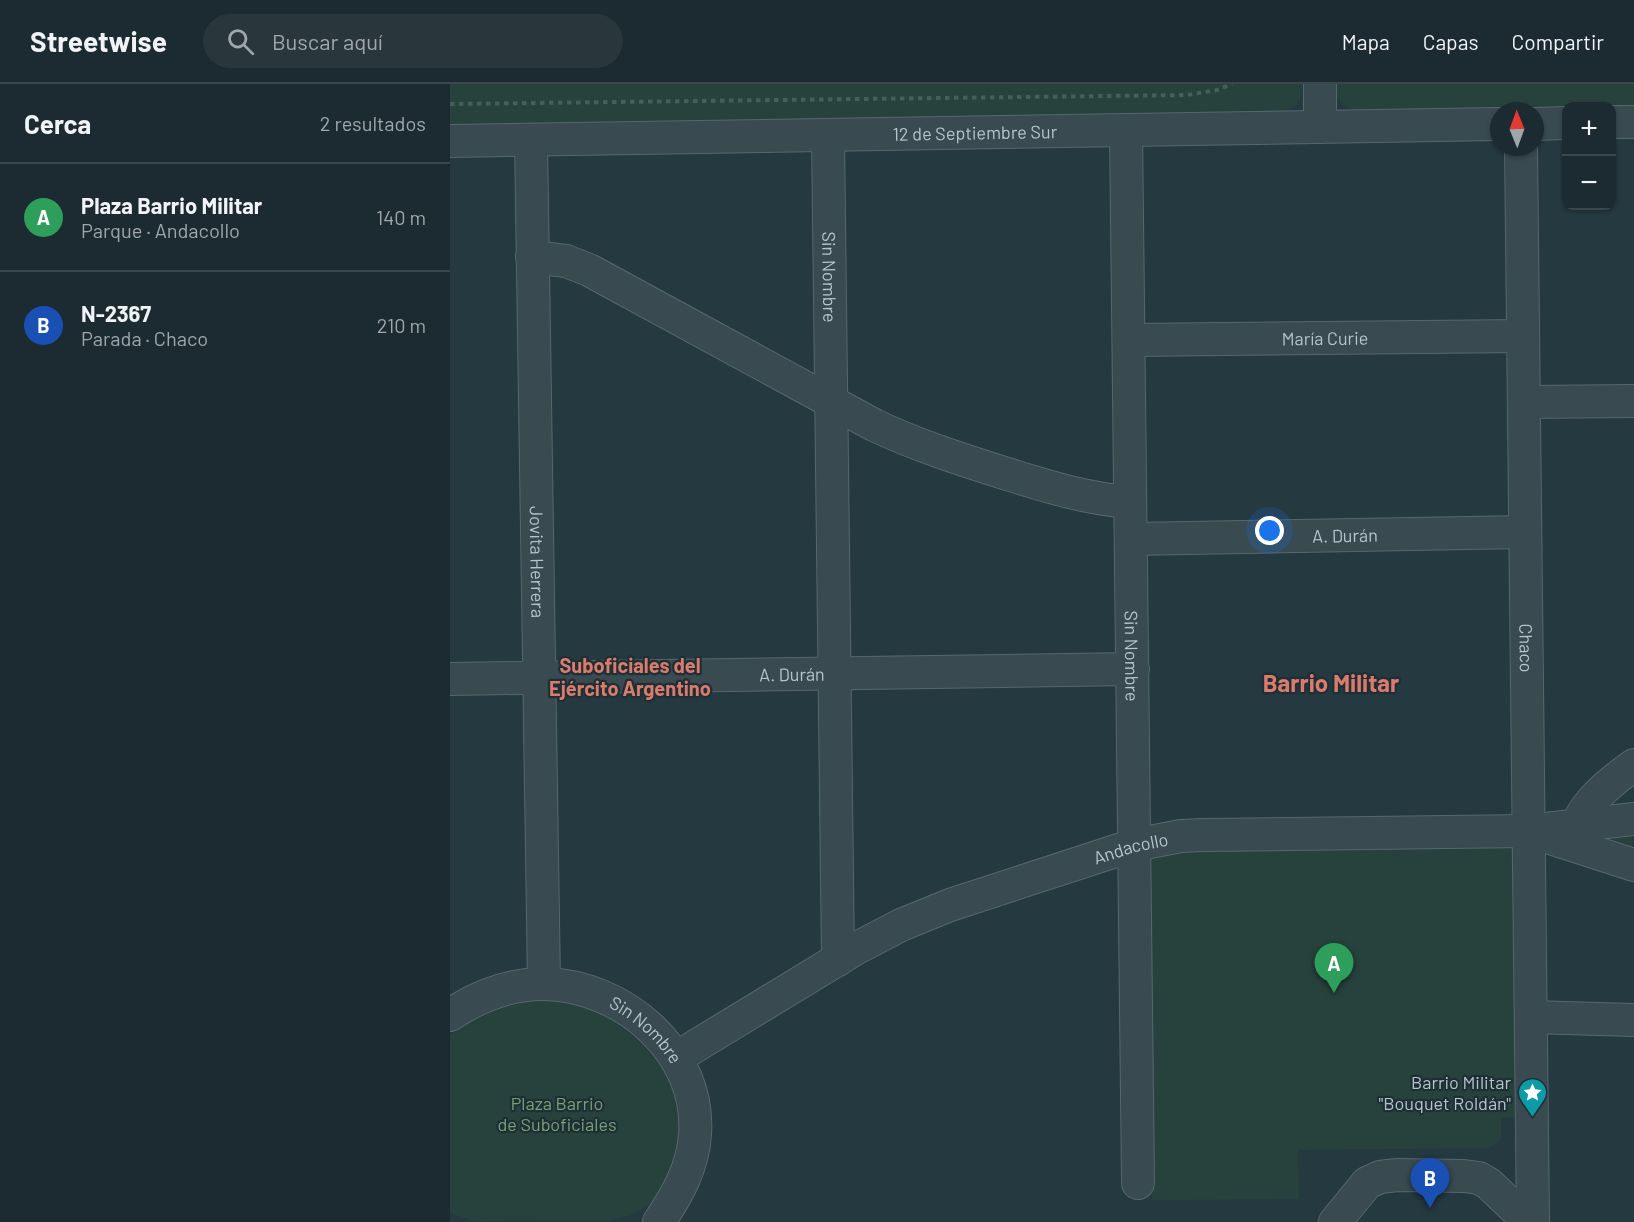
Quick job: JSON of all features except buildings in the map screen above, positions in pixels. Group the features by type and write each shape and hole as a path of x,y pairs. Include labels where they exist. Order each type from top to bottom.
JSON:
{"street":[{"path":"1320,84 1320,127"},
{"path":"1616,122 1634,122"},
{"path":"1544,123 1562,123"},
{"name":"12 de Septiembre Sur","path":"450,141 1490,124"},
{"name":"Sin Nombre","path":"1126,130 1138,1183"},
{"name":"Sin Nombre","path":"828,135 838,960"},
{"name":"Jovita Herrera","path":"531,140 544,984"},
{"name":"Chaco","path":"1521,156 1531,1017 1531,1222"},
{"path":"532,257 566,261 589,270 831,401 896,435 935,451 1093,498 1131,502"},
{"name":"María Curie","path":"1128,340 1523,336"},
{"path":"1524,402 1634,401"},
{"name":"A. Durán","path":"1131,539 1525,532"},
{"name":"A. Durán","path":"450,679 1132,669"},
{"path":"1634,765 1594,800 1576,836 1634,864"},
{"name":"Andacollo","path":"676,1058 878,936 925,914 1134,844 1181,836 1203,835 1528,831 1576,836 1634,819"},
{"name":"Sin Nombre","path":"450,1015 486,995 514,987 544,984 573,987 601,995 627,1009 650,1026 668,1045 676,1058 691,1088 695,1110 692,1157 684,1179 659,1222"},
{"path":"1531,1017 1634,1020"},
{"path":"1335,1222 1361,1188 1380,1177 1397,1174 1464,1176 1514,1171 1524,1165 1532,1150"},
{"path":"1464,1176 1485,1181 1531,1222"}],"path":[{"path":"450,104 1187,95 1216,90 1232,84"}],"green space":[{"path":"450,84 1302,84 1302,86 1298,102 1284,112 450,126"},
{"path":"1335,84 1634,84 1634,106 1616,106 1616,102 1562,102 1562,107 1544,108 1544,102 1490,102 1490,109 1362,111 1346,106 1338,95"},
{"path":"1632,825 1633,855 1589,840"},
{"path":"1509,844 1513,847 1521,1117 1501,1118 1501,1139 1489,1148 1298,1150 1299,1199 1152,1200 1147,861 1155,851"},
{"name":"Plaza Barrio de Suboficiales","path":"552,996 585,1006 606,1016 639,1042 665,1073 674,1091 681,1129 678,1150 671,1171 655,1199 648,1205 633,1214 611,1220 481,1221 450,1213 450,1035 474,1018 510,1001"}],"place":[{"name":"Plaza Barrio Militar","path":"1334,993"},
{"name":"Barrio Militar \"Bouquet Roldán\"","path":"1532,1118"},
{"name":"N-2367","path":"1430,1208"}],"district":[{"name":"Suboficiales del Ejército Argentino","path":"630,676"},
{"name":"Barrio Militar","path":"1331,682"}]}
